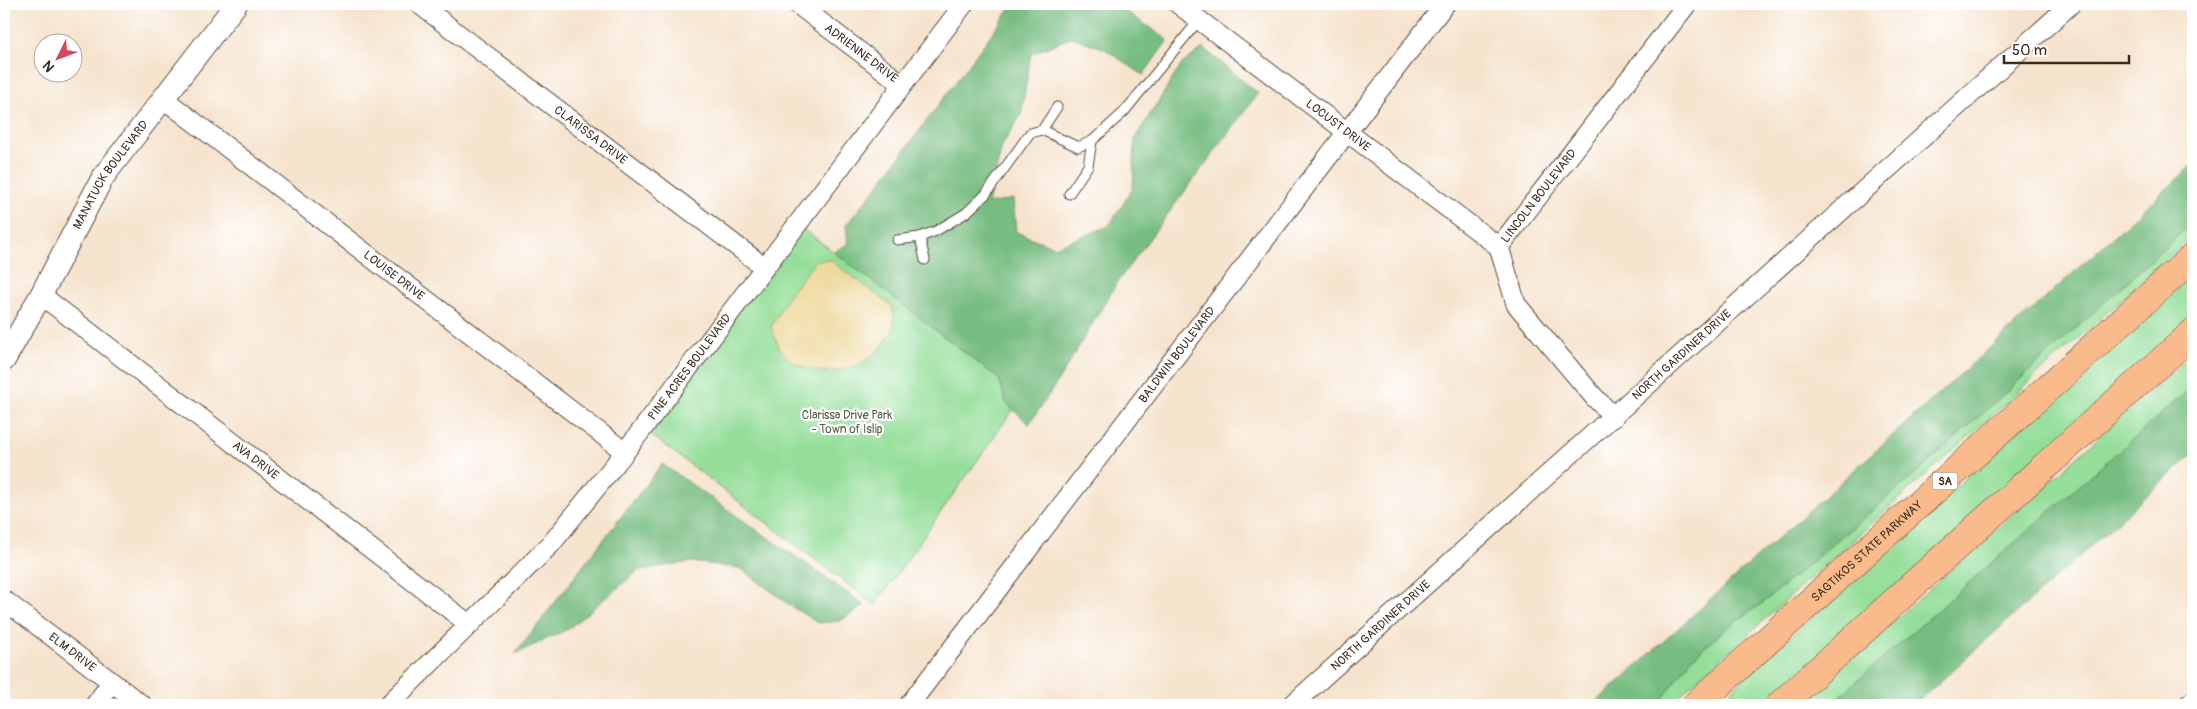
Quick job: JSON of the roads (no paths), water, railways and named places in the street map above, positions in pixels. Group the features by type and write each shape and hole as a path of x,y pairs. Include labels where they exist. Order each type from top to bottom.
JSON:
{"highway":[{"name":"SAGTIKOS STATE PARKWAY","path":"1696,705 2193,257"},
{"path":"1780,705 2193,333"}],"street":[{"name":"MANATUCK BOULEVARD","path":"4,360 41,295 103,176 164,99 234,4"},
{"name":"CLARISSA DRIVE","path":"419,4 764,267"},
{"name":"ADRIENNE DRIVE","path":"797,4 902,84"},
{"name":"PINE ACRES BOULEVARD","path":"388,705 551,544 624,452 964,4"},
{"name":"BALDWIN BOULEVARD","path":"909,705 1446,4"},
{"name":"LINCOLN BOULEVARD","path":"1614,417 1594,397 1516,304 1499,247 1687,4"},
{"name":"NORTH GARDINER DRIVE","path":"1292,705 2071,4"},
{"name":"LOCUST DRIVE","path":"1182,5 1346,133 1499,247"},
{"name":"LOUISE DRIVE","path":"164,99 624,452"},
{"name":"AVA DRIVE","path":"41,295 470,626"},
{"name":"ELM DRIVE","path":"4,600 142,705"},
{"path":"95,705 112,683"},
{"path":"2188,705 2193,701"}],"lane":[{"path":"896,240 920,237 966,213 986,194 1030,133 1042,130 1078,147 1092,141 1124,112 1199,20"},
{"path":"1042,130 1057,106"},
{"path":"1069,194 1088,166 1092,141"},
{"path":"920,237 925,260"}],"park label":[{"name":"Clarissa Drive Park - Town of Islip","path":"847,422"}]}
